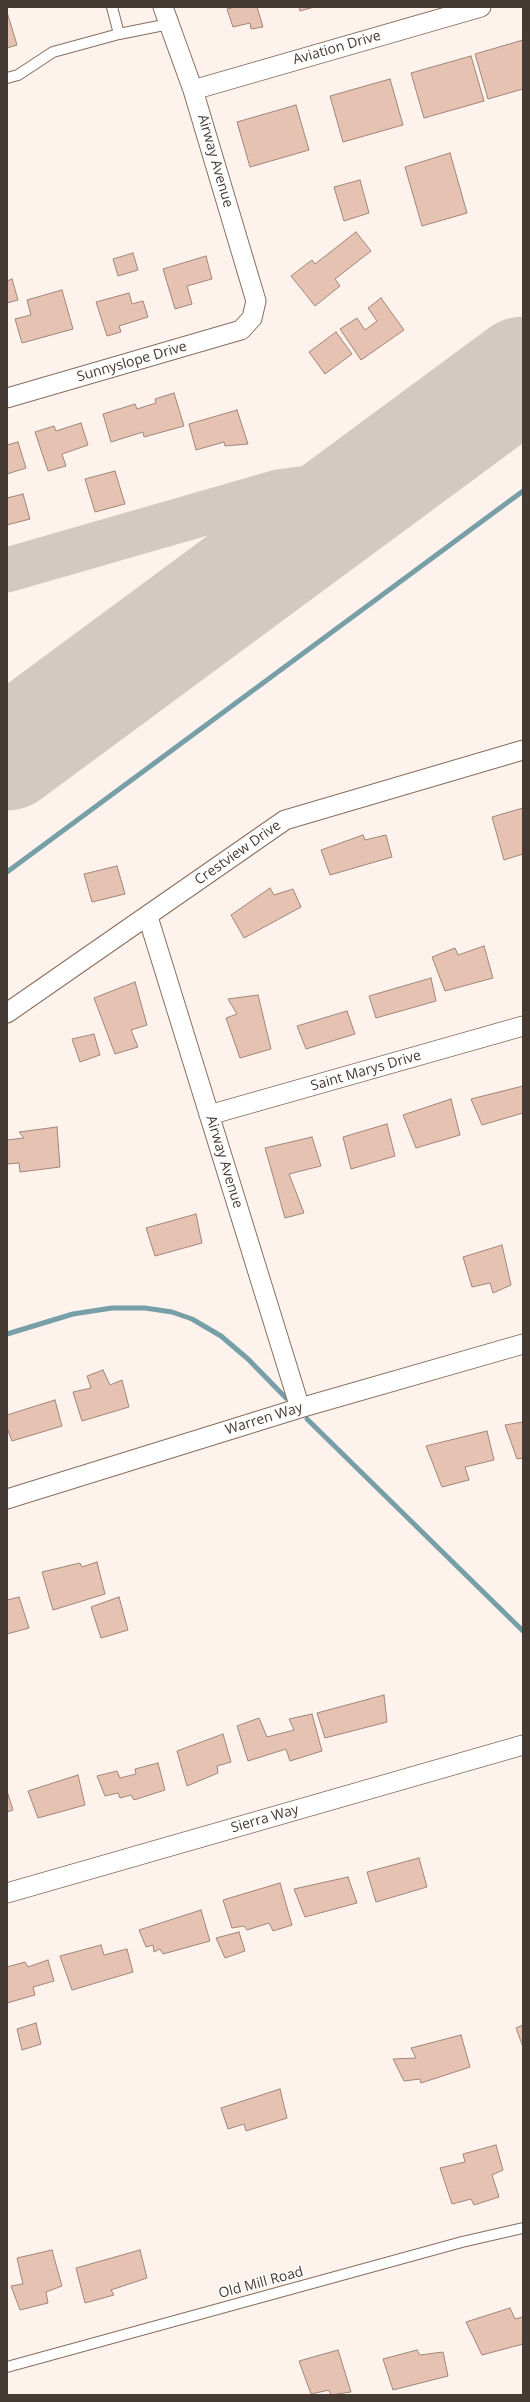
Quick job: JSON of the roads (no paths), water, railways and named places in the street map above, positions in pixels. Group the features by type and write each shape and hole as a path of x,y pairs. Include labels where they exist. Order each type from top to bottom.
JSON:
{"street":[{"name":"Aviation Drive","path":"194,90 481,7"},
{"name":"Airway Avenue","path":"166,16 194,90 256,301 252,318"},
{"name":"Sunnyslope Drive","path":"7,398 241,330 252,318"},
{"name":"Crestview Drive","path":"7,1013 148,917 285,820 523,750"},
{"name":"Airway Avenue","path":"148,917 300,1408"},
{"name":"Saint Marys Drive","path":"209,1115 523,1026"},
{"name":"Warren Way","path":"7,1498 300,1408 523,1344"},
{"name":"Sierra Way","path":"7,1893 523,1745"}],"lane":[{"path":"112,7 119,34"},
{"path":"7,78 18,75 54,52 119,34 166,16"},
{"name":"Old Mill Road","path":"7,2367 462,2242 523,2228"}],"waterway":[{"path":"7,872 523,491"},
{"path":"7,1334 73,1314 112,1308 145,1308 172,1312 192,1319 221,1336 248,1359 286,1398"},
{"path":"307,1419 523,1631"}]}
